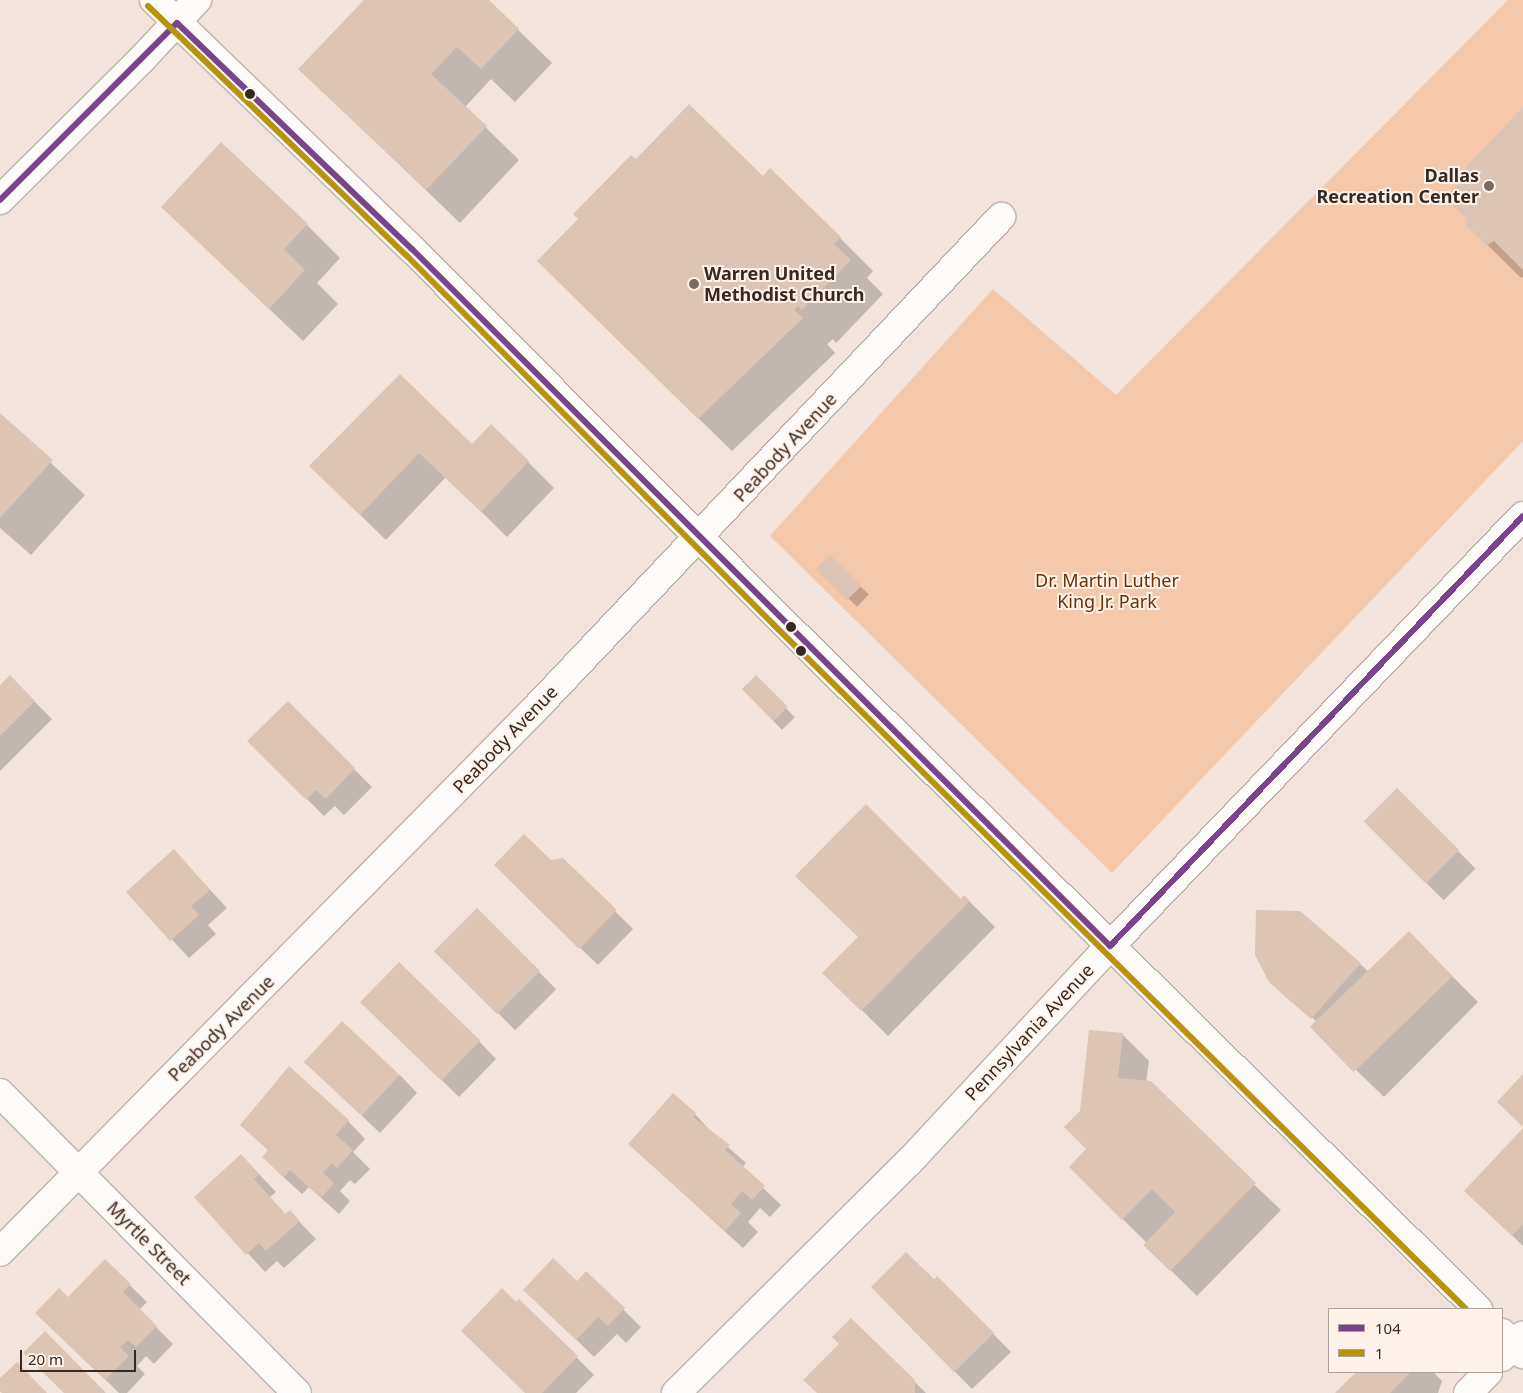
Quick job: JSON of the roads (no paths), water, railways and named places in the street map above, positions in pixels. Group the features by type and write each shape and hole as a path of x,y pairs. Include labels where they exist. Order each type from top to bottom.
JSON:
{"street":[{"path":"154,0 412,249 1110,946 1477,1308"},
{"path":"0,200 177,23 197,0"},
{"name":"Peabody Avenue","path":"0,1252 535,709 701,537 1001,217"},
{"name":"Pennsylvania Avenue","path":"676,1393 909,1162 1110,946 1523,516"},
{"name":"Myrtle Street","path":"0,1093 297,1393"},
{"path":"1468,1393 1487,1373"}],"place":[{"name":"Dallas Recreation Center","path":"1489,186"},
{"name":"Warren United Methodist Church","path":"694,284"}],"park label":[{"name":"Dr. Martin Luther King Jr. Park","path":"1107,591"}]}
